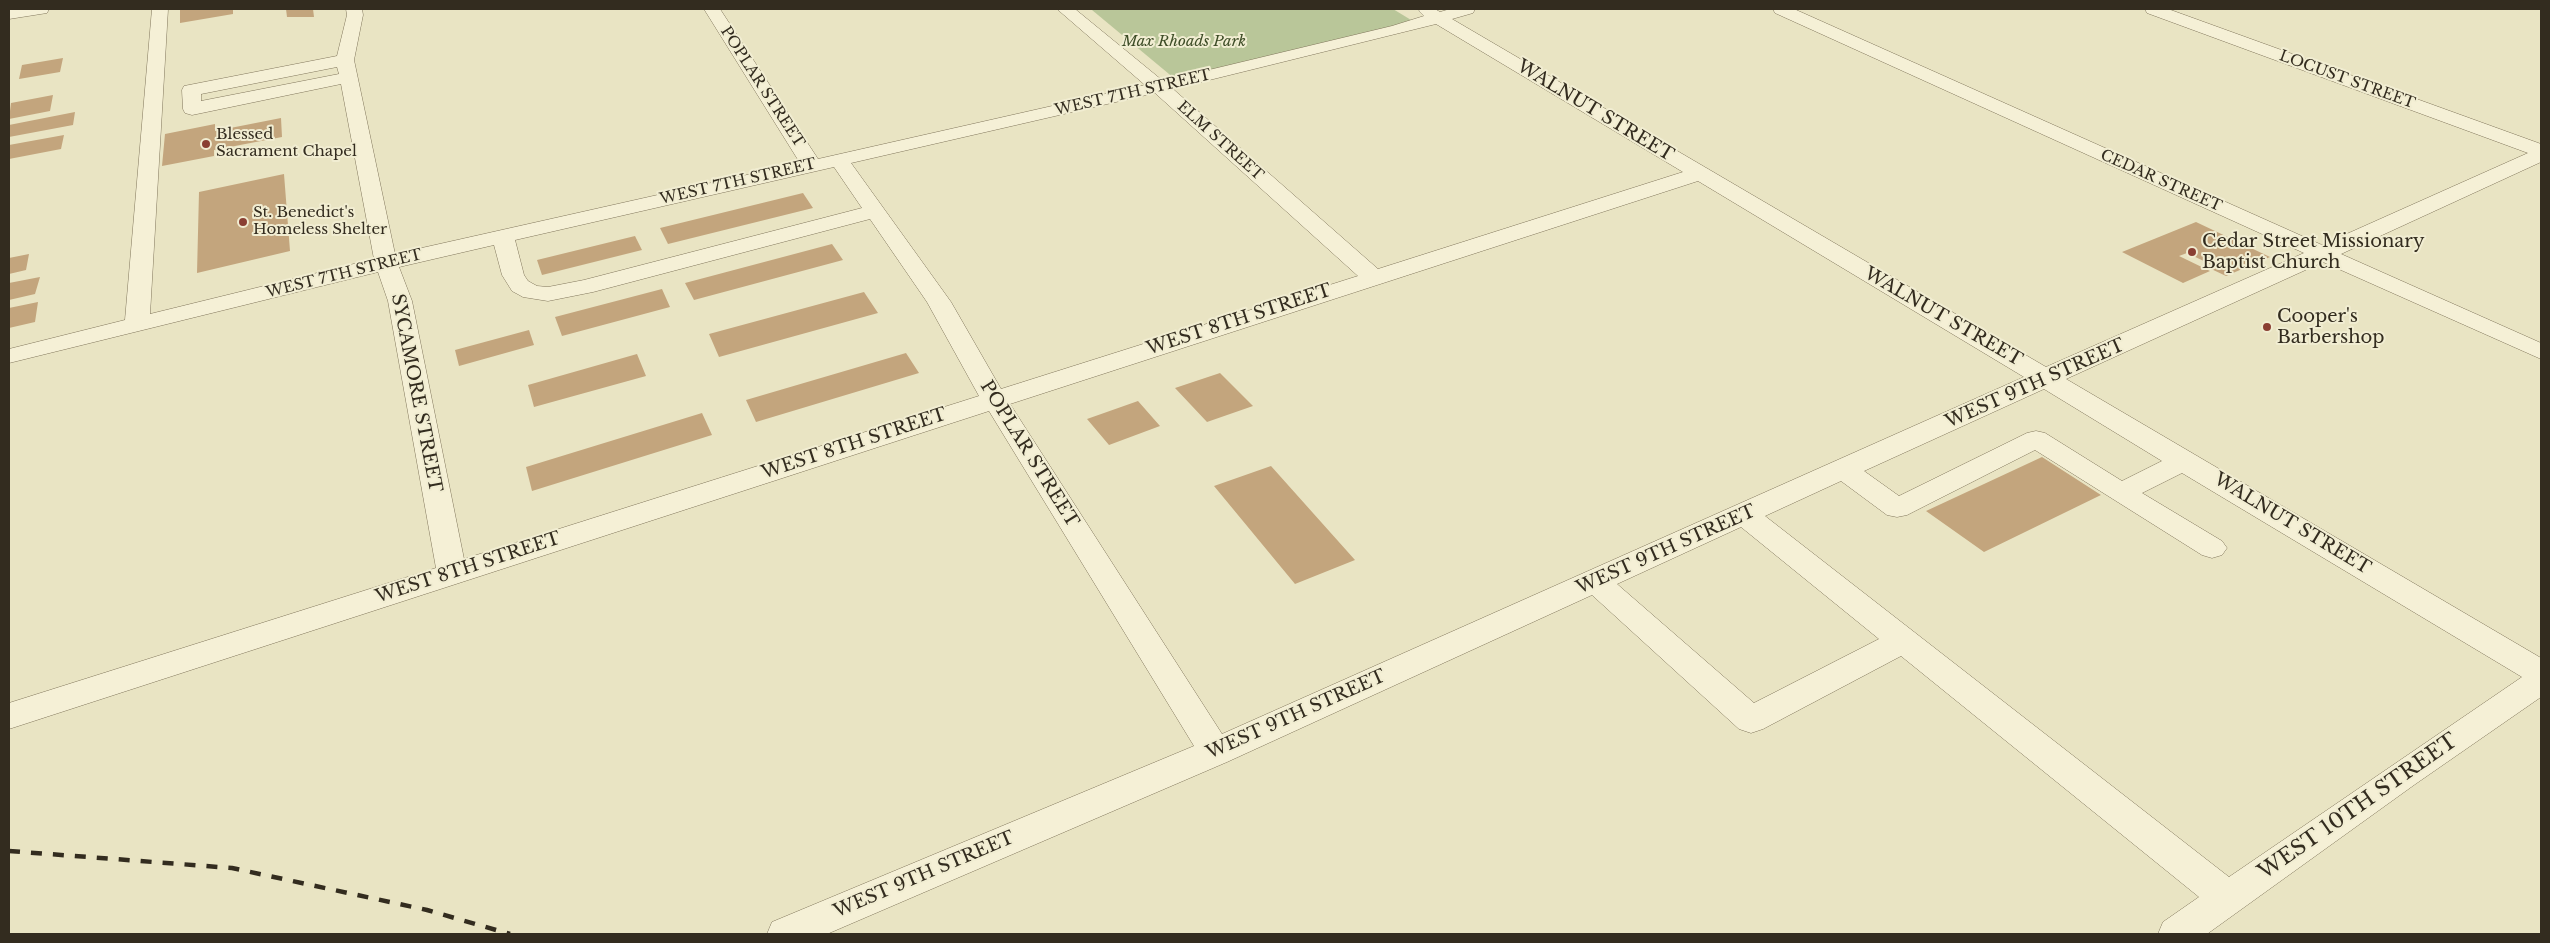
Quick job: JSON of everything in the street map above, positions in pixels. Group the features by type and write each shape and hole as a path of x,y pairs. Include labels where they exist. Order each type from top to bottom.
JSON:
{"street":[{"path":"9,14 41,9"},
{"path":"137,325 160,9"},
{"name":"SYCAMORE STREET","path":"354,9 355,15 347,68 386,263 400,301 452,573"},
{"name":"POPLAR STREET","path":"712,9 755,73 812,165"},
{"name":"ELM STREET","path":"1065,9 1159,87 1373,277"},
{"name":"WEST 7TH STREET","path":"9,356 386,263 1159,87 1398,30 1429,13 1467,9"},
{"name":"CEDAR STREET","path":"1781,9 2541,352"},
{"name":"LOCUST STREET","path":"2167,10 2541,151"},
{"name":"WALNUT STREET","path":"1429,13 1699,174 2048,378 2541,673"},
{"path":"347,68 192,109 191,90 347,68"},
{"name":"WEST 9TH STREET","path":"786,934 1214,752 1596,582 2541,155"},
{"name":"POPLAR STREET","path":"838,159 939,302 994,399 1214,752"},
{"name":"WEST 8TH STREET","path":"9,716 1699,174"},
{"path":"503,236 513,275 520,286 531,292 548,294 585,287 875,211"},
{"path":"1844,470 1897,508 2036,440 2212,548"},
{"path":"2121,493 2185,460"},
{"path":"1744,515 2228,898"},
{"path":"1596,582 1751,720 1903,641"},
{"name":"WEST 10TH STREET","path":"2177,934 2402,775 2541,681"}],"green space":[{"name":"Max Rhoads Park","path":"1393,9 1416,23 1175,79 1092,10"}],"building":[{"path":"180,9 233,9 233,14 180,23"},
{"path":"286,9 313,9 314,17 287,17"},
{"path":"63,58 60,72 19,79 22,65"},
{"path":"53,95 50,111 9,119 11,103"},
{"path":"75,112 73,125 9,137 9,125"},
{"name":"Blessed Sacrament Chapel","path":"281,118 282,137 214,150 214,156 162,166 165,134 215,124 215,131"},
{"path":"64,135 61,149 9,159 9,145"},
{"name":"St. Benedict's Homeless Shelter","path":"284,174 290,251 197,273 199,192"},
{"path":"803,193 813,208 668,244 660,228"},
{"name":"Cedar Street Missionary Baptist Church","path":"2196,222 2270,257 2226,276 2207,267 2212,265 2187,253 2179,256 2210,271 2183,283 2122,252"},
{"path":"635,236 642,250 542,275 537,260"},
{"path":"832,244 843,260 694,300 685,283"},
{"path":"29,254 26,270 9,274 9,258"},
{"path":"40,277 35,294 9,300 9,283"},
{"path":"662,289 670,307 562,336 555,317"},
{"path":"864,292 878,313 719,357 709,334"},
{"path":"38,302 35,322 9,328 9,308"},
{"path":"529,330 534,345 459,366 455,350"},
{"path":"906,353 919,373 756,422 746,400"},
{"path":"637,354 646,376 534,407 528,385"},
{"path":"1220,373 1253,406 1207,422 1175,388"},
{"path":"1138,401 1160,426 1109,445 1087,419"},
{"path":"702,413 712,435 532,491 526,467"},
{"path":"2042,457 2101,495 1984,552 1926,511"},
{"path":"1271,466 1355,560 1295,584 1214,486"}],"railway":[{"path":"9,851 232,868 427,910 510,934"}],"place":[{"name":"Blessed Sacrament Chapel","path":"206,144"},
{"name":"St. Benedict's Homeless Shelter","path":"243,222"},
{"name":"Cedar Street Missionary Baptist Church","path":"2192,252"},
{"name":"Cooper's Barbershop","path":"2267,327"}]}
